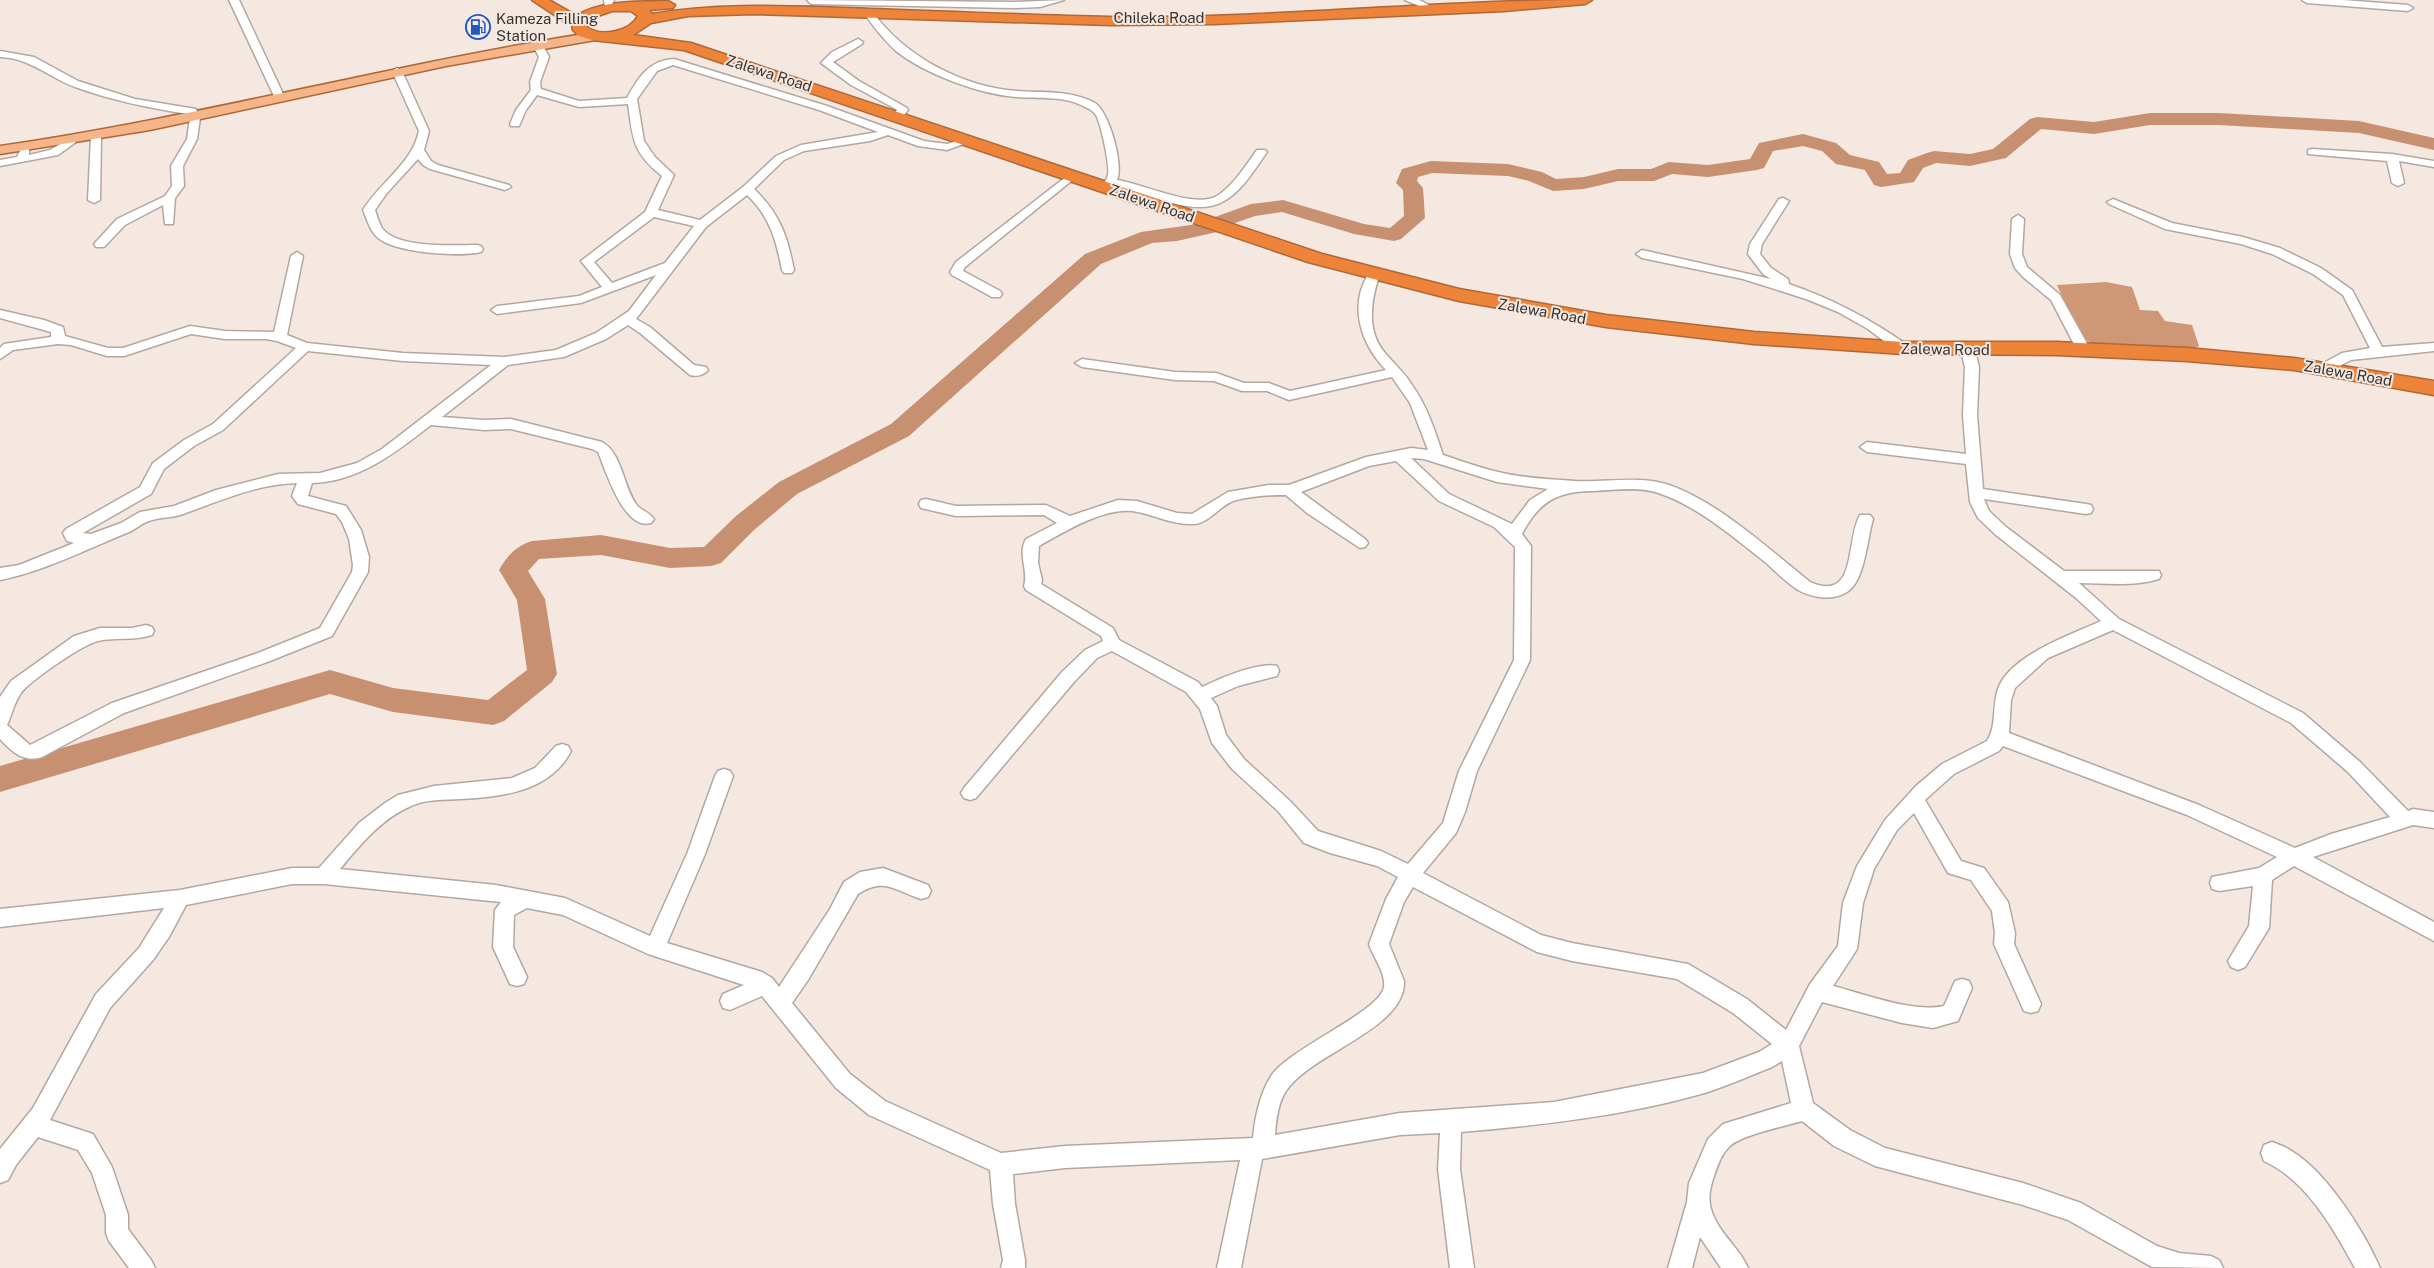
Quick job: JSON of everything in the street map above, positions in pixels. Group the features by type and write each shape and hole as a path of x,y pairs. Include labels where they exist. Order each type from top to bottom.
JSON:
{"highway":[{"path":"539,0 570,19 579,22"},
{"name":"Chileka Road","path":"610,4 628,7 663,5 778,6 810,3 1015,6 1166,18 1417,3 1540,0"},
{"path":"610,4 592,12 579,22 578,27 581,31 600,36 634,30 646,20 715,10 1111,21 1214,20 1504,6 1585,0"},
{"path":"584,2 610,4"},
{"name":"Zalewa Road","path":"628,7 644,13 646,20 686,46 893,125 967,141 1071,176 1109,185 1373,276 1461,297 1648,328 1816,343 1902,348 1968,351 2083,349 2224,357 2325,368 2434,388"},
{"name":"Zalewa Road","path":"600,36 686,46"}],"main road":[{"path":"483,53 579,22"},
{"path":"0,150 24,153 72,140 195,118 279,96 483,53 600,36"}],"street":[{"path":"234,0 279,96"},
{"path":"1015,6 1059,0"},
{"path":"2307,0 2408,8"},
{"path":"869,13 899,49 912,58 963,81 1005,93 1068,97 1079,100 1098,111 1102,116 1108,146 1114,159 1115,173 1109,185 1138,187 1193,204 1211,203 1220,199 1233,187 1261,152"},
{"path":"0,355 9,347 58,340 72,341 107,352 124,352 190,330 280,337 305,347 412,357 504,361 558,354 601,336 627,319 644,302 668,266 702,224 747,189 788,153 801,148 870,138 893,125 903,110 856,84 837,68 826,63 836,54 858,42"},
{"path":"515,124 521,110 536,90 535,82 544,57 537,44"},
{"path":"1,52 37,61 74,83 93,90 125,98 132,102 184,108 192,111 195,118 192,139 177,166 178,186 170,198 121,222 100,244"},
{"path":"632,101 647,73 663,64 674,62 822,108 893,125"},
{"path":"396,71 424,131 424,141 419,151 374,198 369,210 379,232 392,241 409,245 477,249"},
{"path":"536,90 579,104 632,101"},
{"path":"632,101 635,108 637,138 654,165 668,175 651,209 652,213"},
{"path":"94,200 96,136"},
{"path":"419,151 427,163 434,167 505,187"},
{"path":"2312,152 2392,157 2434,164"},
{"path":"0,163 24,153"},
{"path":"2392,157 2398,183"},
{"path":"996,294 956,272 960,264 1018,220 1071,176"},
{"path":"747,189 774,215 780,229 788,270"},
{"path":"169,221 170,198"},
{"path":"1783,201 1756,244 1754,254 1767,271 1792,288"},
{"path":"2113,202 2169,226 2243,241 2276,251 2317,271 2348,293 2378,351"},
{"path":"610,289 587,261 652,213 702,224"},
{"path":"2018,219 2016,236 2017,264 2028,277 2053,294 2063,310 2075,339 2083,349"},
{"path":"1642,254 1792,288 1840,307 1880,330 1902,348"},
{"path":"280,337 281,320 287,305 288,290 297,256"},
{"path":"497,310 581,299 668,266"},
{"path":"1373,276 1368,291 1365,314 1367,335 1377,352 1407,385 1423,415 1437,457"},
{"path":"0,314 16,320 52,326 58,330 58,340"},
{"path":"627,319 645,330 689,368 695,372 701,370"},
{"path":"92,540 72,537 71,533 146,490 158,466 189,443 218,427 305,347"},
{"path":"2325,368 2347,356 2378,351 2434,347"},
{"path":"1968,351 1973,379 1970,415 1976,493 1977,502 1983,514 2001,531 2062,577 2113,623 2297,718 2354,767 2404,820"},
{"path":"0,574 21,570 71,551 92,540 126,527 145,516 177,511 240,488 278,479 306,479 330,475 374,460 430,420 504,361"},
{"path":"1082,363 1175,376 1216,377 1242,387 1269,387 1289,396 1395,372"},
{"path":"430,420 484,425 511,424 597,445 604,449 630,508 646,519"},
{"path":"1867,447 1973,460"},
{"path":"1866,519 1857,548 1852,577 1840,589 1829,594 1816,592 1804,586 1736,530 1680,496 1664,489 1644,485 1576,486 1497,477 1425,454 1399,455 1366,462 1290,490 1269,490 1228,497 1195,519 1169,516 1137,506 1118,505 1097,510 1070,522 1032,544 1030,563 1034,580 1032,586 1107,632 1113,644 1192,687 1208,706 1218,738 1238,764 1284,806 1311,837 1330,845 1380,859 1436,891 1538,943 1572,952 1681,970 1740,1006 1789,1045 1798,1097 1805,1110 1842,1138 1883,1158 2023,1194 2073,1211 2152,1256 2179,1265 2211,1268"},
{"path":"1263,1148 1267,1108 1280,1081 1302,1058 1364,1022 1391,997 1394,988 1392,972 1379,944 1396,898 1410,875 1450,827 1468,771 1522,660 1523,546 1514,533 1501,523 1452,502 1399,455"},
{"path":"0,729 23,751 28,753 36,752 118,708 264,657 326,632 360,572 361,563 356,535 340,509 303,500 299,496 306,479"},
{"path":"1514,533 1529,509 1542,498 1554,491 1576,486"},
{"path":"1290,490 1323,518 1360,543"},
{"path":"1976,493 2086,509"},
{"path":"926,504 956,512 1046,510 1070,522"},
{"path":"2062,577 2122,578 2153,575"},
{"path":"1230,1268 1253,1150 1400,1124 1451,1122 1554,1113 1662,1093 1703,1083 1766,1060 1789,1045 1817,990 1847,949 1853,903 1866,866 1891,825 1915,799 1948,769 1993,746 1999,737 2003,700 2008,685 2042,654 2113,623"},
{"path":"0,721 5,703 17,686 80,640 100,634 132,634 146,631"},
{"path":"970,793 1068,677 1091,654 1113,644"},
{"path":"1200,697 1215,686 1230,680 1271,671"},
{"path":"1999,737 2193,810 2293,856 2434,932"},
{"path":"324,876 352,840 374,821 402,802 418,796 510,788 526,782 543,772 562,751"},
{"path":"655,948 696,854 724,776"},
{"path":"1915,799 1955,867 1977,874 2001,908 2005,933 2004,944 2031,1004"},
{"path":"2219,883 2263,876 2293,856 2413,817 2434,820"},
{"path":"0,918 180,898 292,876 324,876 496,893 565,907 655,948 754,979 765,985 843,1082 877,1108 1001,1164 1104,1155 1263,1148"},
{"path":"780,1003 801,974 851,888 866,878 883,876 921,891"},
{"path":"2238,961 2259,928 2263,876"},
{"path":"0,1172 8,1157 34,1125 59,1084 72,1055 103,1001 146,954 162,931 180,898"},
{"path":"517,977 503,947 505,910 526,899"},
{"path":"730,1001 765,985"},
{"path":"1817,990 1902,1013 1933,1018 1951,1014 1962,988"},
{"path":"1680,1268 1698,1202 1703,1174 1713,1148 1720,1139 1731,1132 1805,1110"},
{"path":"1451,1122 1449,1169 1462,1268"},
{"path":"34,1125 85,1142 101,1168 117,1215 117,1233 143,1268"},
{"path":"2272,1153 2282,1155 2315,1189 2339,1221 2368,1268"},
{"path":"1001,1164 1004,1204 1014,1260 1013,1268"},
{"path":"1698,1202 1710,1231 1736,1268"}],"shaded area":[{"path":"2106,282 2132,287 2140,310 2158,311 2165,321 2192,325 2199,346 2190,350 2092,343 2081,338 2057,285"}],"waterway":[{"path":"1222,221 1251,210 1283,206 1361,230 1394,235 1415,218 1413,188 1406,183 1409,173 1431,167 1508,170 1535,176 1553,185 1584,183 1618,175 1654,175 1669,168 1708,171 1757,164 1766,147 1803,140 1829,147 1843,160 1872,166 1881,181 1907,178 1915,164 1934,157 1970,160 1999,154 2037,123 2094,128 2150,119 2219,119 2359,127 2434,144"},
{"path":"0,779 330,682 393,700 493,713 542,674 531,599 513,570 522,558 532,551 601,545 670,558 711,556 745,523 788,488 900,430 1093,259 1149,237 1177,235 1210,228"}],"place":[{"name":"Kameza Filling Station","path":"478,27"}]}
